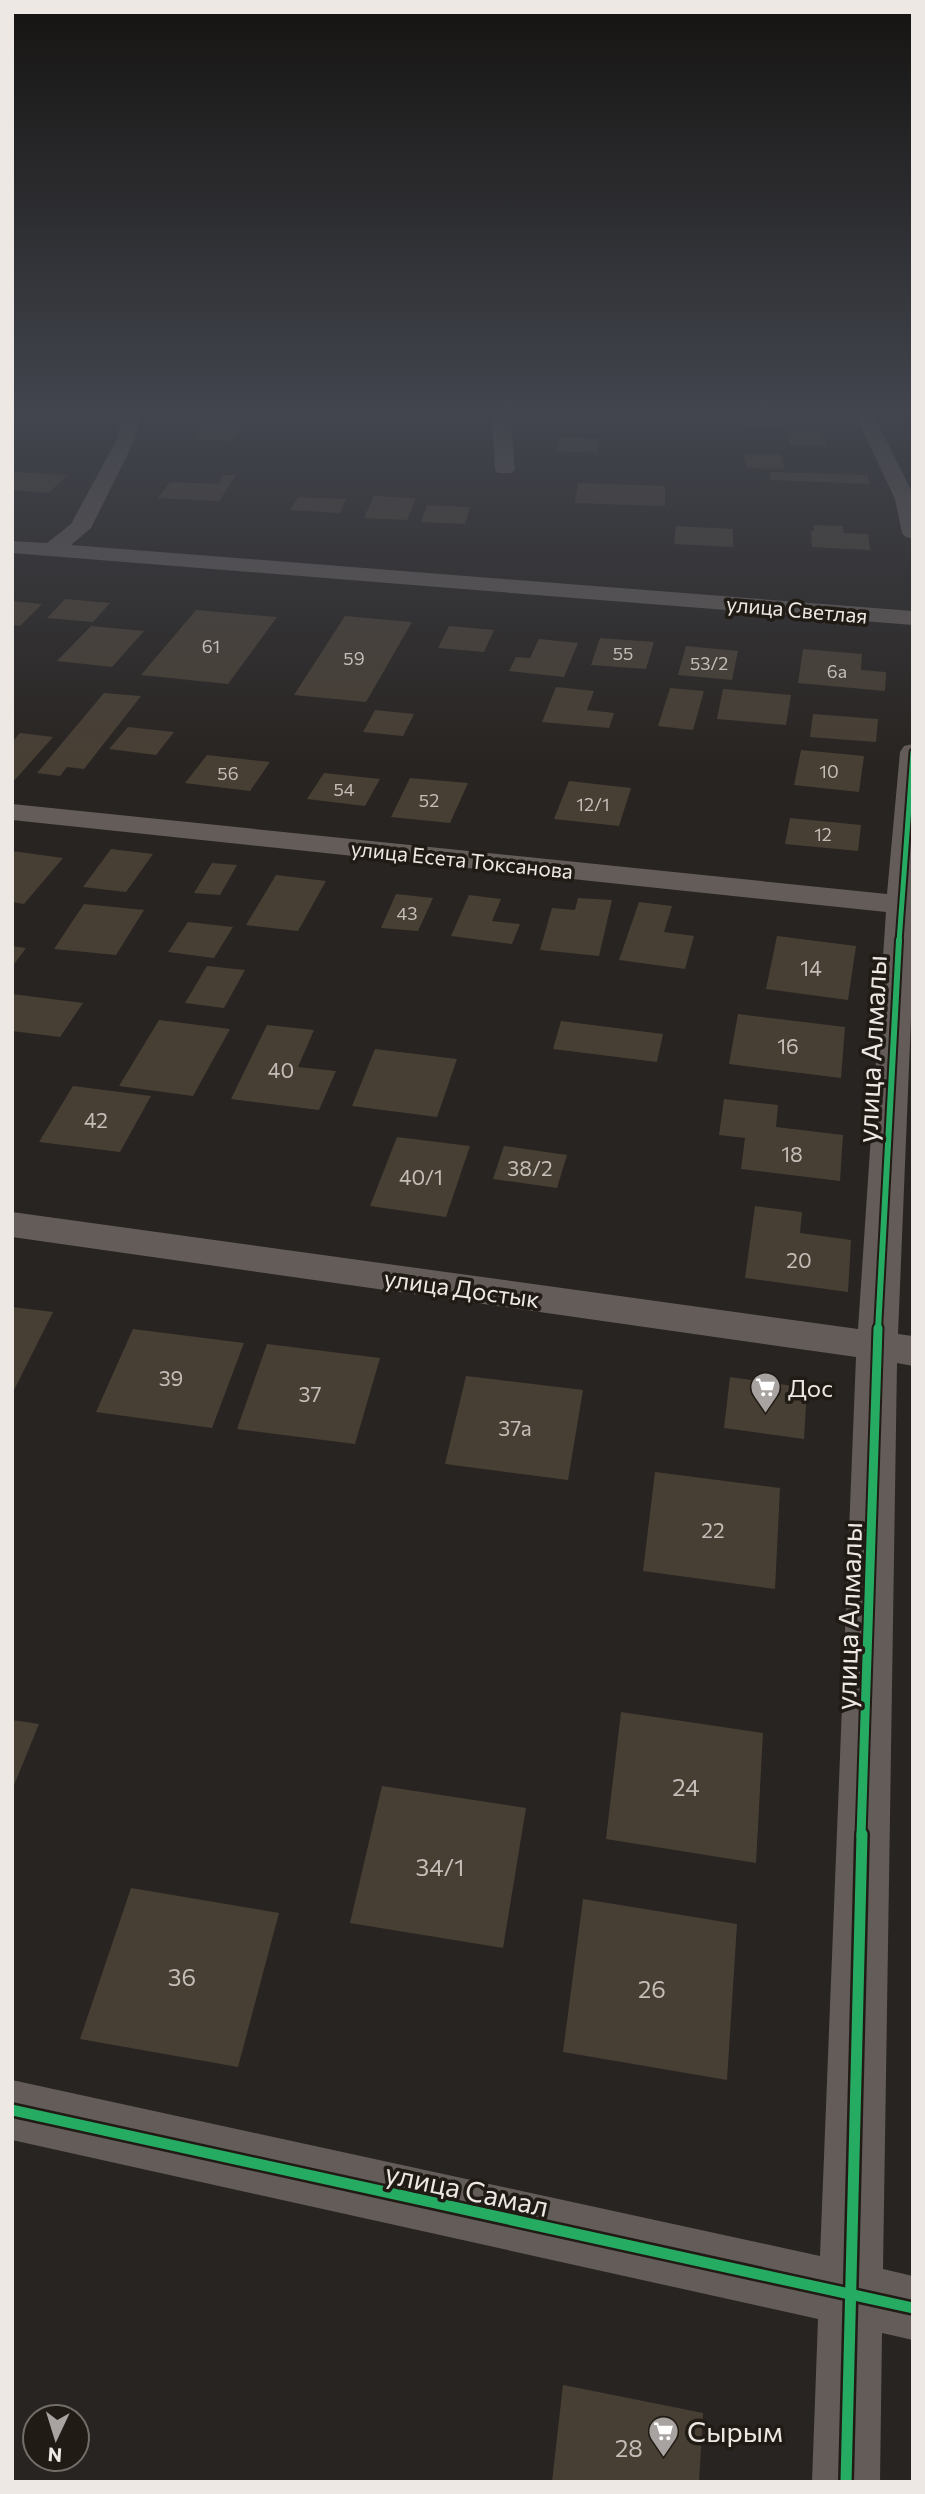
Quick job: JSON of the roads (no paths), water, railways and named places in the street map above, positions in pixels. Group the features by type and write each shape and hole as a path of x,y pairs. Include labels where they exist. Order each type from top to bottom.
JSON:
{"street":[{"path":"51,550 77,530"},
{"name":"улица Светлая","path":"12,547 913,618"},
{"name":"улица Алмалы","path":"846,2482 851,2296 895,1349 906,906 913,752"},
{"name":"улица Есета Токсанова","path":"12,812 906,906"},
{"name":"улица Достык","path":"12,1224 895,1349"},
{"name":"улица Самал","path":"12,2110 913,2308"}],"place":[{"name":"Дос","path":"765,1414"},
{"name":"Сырым","path":"664,2458"}]}
